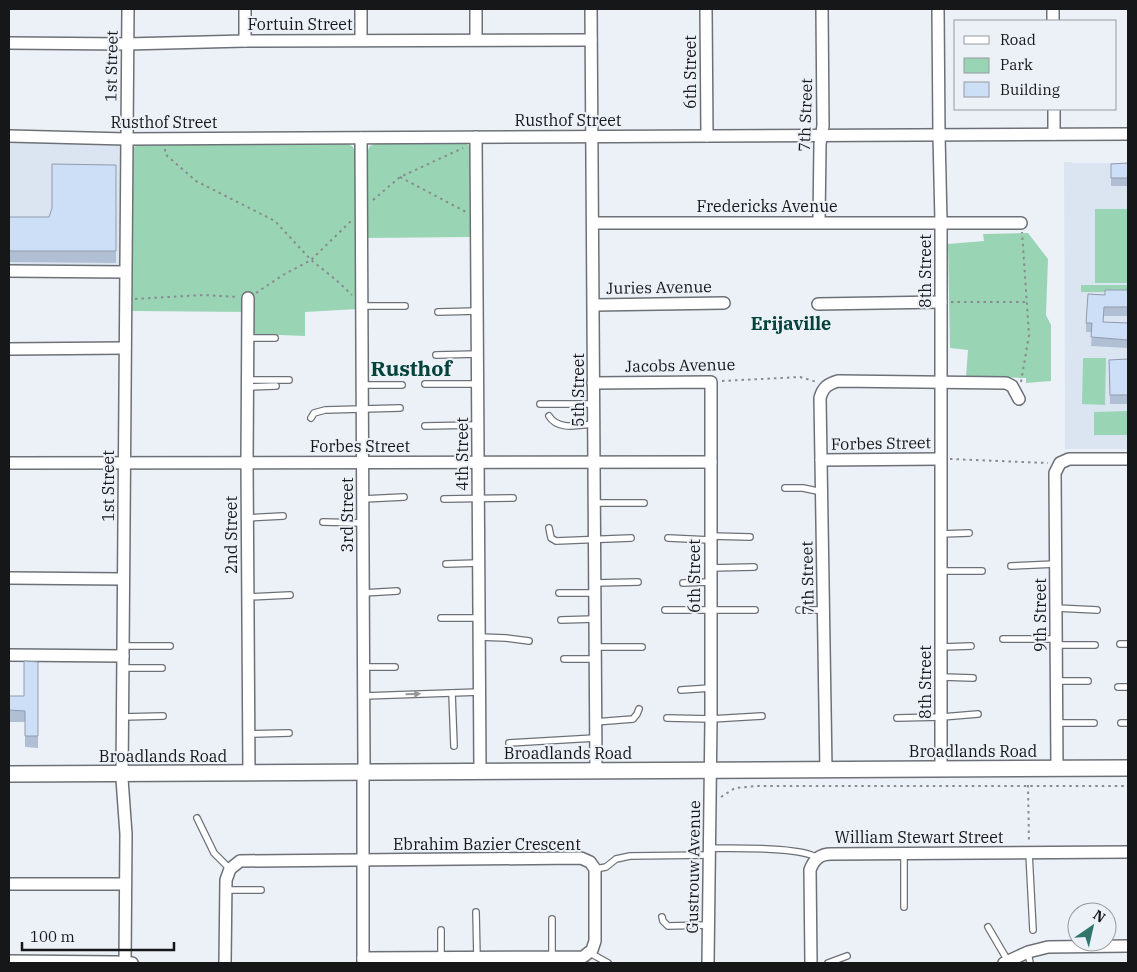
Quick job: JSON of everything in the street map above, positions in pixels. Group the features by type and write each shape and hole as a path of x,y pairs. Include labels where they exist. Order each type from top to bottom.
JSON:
{"main road":[{"name":"Broadlands Road","path":"9,774 1128,768"}],"street":[{"name":"1st Street","path":"127,963 126,834 122,773 122,717 128,9"},
{"path":"245,9 245,41"},
{"path":"361,9 361,40"},
{"path":"476,9 476,39"},
{"name":"5th Street","path":"591,9 596,771"},
{"name":"6th Street","path":"706,9 707,136"},
{"name":"7th Street","path":"819,222 820,144 823,126 822,9"},
{"name":"8th Street","path":"938,9 942,382 940,459 941,769"},
{"name":"Fortuin Street","path":"9,43 127,44 476,39 591,40"},
{"path":"1054,110 1054,134"},
{"name":"Rusthof Street","path":"9,136 165,139 1128,134"},
{"name":"4th Street","path":"476,137 480,771"},
{"name":"3rd Street","path":"361,138 364,667 363,961"},
{"name":"Fredericks Avenue","path":"593,223 1021,223"},
{"path":"9,271 125,272"},
{"name":"2nd Street","path":"248,298 249,773"},
{"path":"818,304 941,302"},
{"name":"Juries Avenue","path":"594,305 724,303"},
{"path":"9,349 125,348"},
{"name":"6th Street","path":"710,770 711,382"},
{"name":"Jacobs Avenue","path":"593,384 711,382"},
{"path":"826,386 838,382 1006,383 1012,386 1019,399"},
{"name":"7th Street","path":"826,386 822,390 820,398 826,770"},
{"path":"1060,464 1068,459 1078,458 1128,459"},
{"name":"Forbes Street","path":"821,460 940,459"},
{"name":"Forbes Street","path":"9,462 710,462"},
{"name":"9th Street","path":"1057,768 1055,473 1060,464"},
{"path":"9,578 123,579"},
{"path":"9,655 123,651"},
{"name":"Gustrouw Avenue","path":"708,963 710,770"},
{"name":"William Stewart Street","path":"811,963 810,870 818,858 826,854 1128,852"},
{"name":"Ebrahim Bazier Crescent","path":"230,869 236,863 244,861 581,858 590,862 594,869 596,941 590,953"},
{"path":"225,963 226,876 230,869"},
{"path":"9,884 125,884"},
{"path":"1006,962 1029,958 1058,946 1128,946"},
{"path":"363,961 477,958 538,961 583,956 590,953"},
{"path":"9,961 127,963"}],"lane":[{"path":"362,306 405,306"},
{"path":"438,312 478,312"},
{"path":"248,338 275,338"},
{"path":"436,355 478,354"},
{"path":"248,383 289,380"},
{"path":"248,383 276,386"},
{"path":"425,384 478,384"},
{"path":"362,385 402,385"},
{"path":"540,404 594,404"},
{"path":"311,418 314,413 325,410 400,408"},
{"path":"549,416 560,426 594,424"},
{"path":"424,426 478,425"},
{"path":"785,488 802,488 822,492"},
{"path":"363,499 404,497"},
{"path":"444,500 513,498"},
{"path":"595,503 644,503"},
{"path":"248,518 283,516"},
{"path":"323,522 363,523"},
{"path":"549,528 551,538 556,541 631,538"},
{"path":"941,534 969,533"},
{"path":"668,538 750,537"},
{"path":"446,564 479,563"},
{"path":"1011,566 1056,564"},
{"path":"710,568 754,568"},
{"path":"941,571 982,571"},
{"path":"559,593 638,582"},
{"path":"683,583 710,582"},
{"path":"363,593 397,591"},
{"path":"248,597 290,595"},
{"path":"1056,608 1097,610"},
{"path":"665,610 755,610"},
{"path":"799,610 824,610"},
{"path":"441,618 479,618"},
{"path":"561,620 595,619"},
{"path":"479,637 529,641"},
{"path":"1003,639 1095,645"},
{"path":"1120,644 1128,644"},
{"path":"123,651 170,646"},
{"path":"942,647 971,646"},
{"path":"564,659 642,647"},
{"path":"364,667 395,667"},
{"path":"123,668 162,668"},
{"path":"942,677 973,678"},
{"path":"1057,681 1088,681"},
{"path":"1118,687 1128,687"},
{"path":"681,690 711,688"},
{"path":"364,696 480,692"},
{"path":"452,693 454,746"},
{"path":"596,722 633,719 638,709"},
{"path":"897,718 978,714"},
{"path":"122,717 163,716"},
{"path":"667,718 762,716"},
{"path":"1057,723 1094,723"},
{"path":"1121,724 1128,723"},
{"path":"249,734 289,733"},
{"path":"509,743 596,738"},
{"path":"197,818 214,853 230,869"},
{"path":"594,869 606,867 616,860 630,856 710,852 797,851 811,854 818,858"},
{"path":"904,853 904,906"},
{"path":"1029,853 1033,930"},
{"path":"226,890 261,890"},
{"path":"476,912 477,958"},
{"path":"662,917 668,926 709,925"},
{"path":"552,919 552,958"},
{"path":"988,926 1006,962"},
{"path":"439,960 441,930"},
{"path":"590,953 608,963"},
{"path":"828,963 848,956"}],"path":[{"path":"165,139 164,154 196,180 276,221 311,260 336,278 362,306"},
{"path":"400,177 477,218"},
{"path":"1019,399 1029,334 1021,223"},
{"path":"125,298 155,299 204,295 248,298"},
{"path":"941,302 1027,302"},
{"name":"Jacobs Avenue","path":"711,382 800,377 826,386"},
{"path":"940,459 1060,464"},
{"path":"1028,785 1029,853"},
{"path":"710,807 726,792 735,788 757,786 1128,786"}],"shaded area":[{"path":"9,136 126,138 125,272 9,270"},
{"path":"1064,162 1128,163 1128,449 1065,449"}],"green space":[{"path":"378,143 465,143 470,146 472,237 365,238 366,154 370,146"},
{"path":"347,144 356,151 358,309 305,312 305,336 252,334 251,312 132,311 132,151 135,146"},
{"path":"1095,209 1128,209 1128,283 1095,283"},
{"path":"1028,233 1048,259 1046,315 1051,325 1051,381 1026,383 1026,378 966,376 968,350 950,348 948,244 984,241 983,234"},
{"path":"1081,285 1128,285 1128,292 1081,292"},
{"path":"1083,358 1106,358 1105,405 1082,404"},
{"path":"1128,411 1128,435 1094,435 1094,412"}],"building":[{"path":"1128,163 1128,178 1111,178 1111,164"},
{"path":"52,164 116,165 116,251 9,251 9,217 49,217 52,208"},
{"path":"1105,290 1128,290 1128,307 1104,307 1103,322 1128,323 1128,340 1091,337 1092,323 1086,323 1088,294 1105,295"},
{"path":"1128,359 1128,395 1110,395 1109,360"},
{"path":"24,661 38,662 38,736 25,736 25,711 9,710 9,696 24,696"}],"district":[{"name":"Erijaville","path":"791,324"},
{"name":"Rusthof","path":"411,369"}]}
